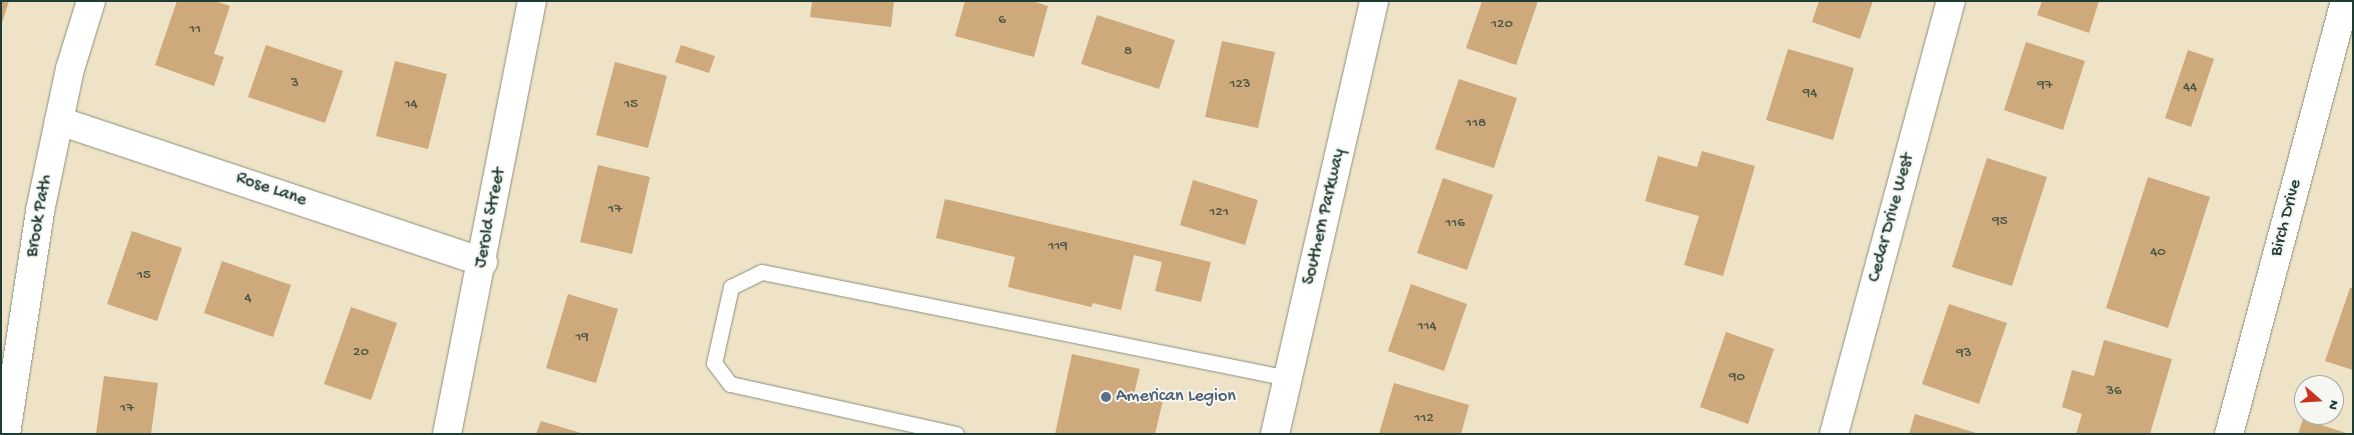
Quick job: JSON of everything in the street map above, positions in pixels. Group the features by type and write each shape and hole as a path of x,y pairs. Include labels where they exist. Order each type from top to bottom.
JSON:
{"street":[{"name":"Brook Path","path":"6,434 40,211 70,69 91,1"},
{"name":"Jerold Street","path":"447,434 483,262 532,1"},
{"name":"Southern Parkway","path":"1275,434 1374,1"},
{"name":"Cedar Drive West","path":"1834,434 1951,1"},
{"name":"Birch Drive","path":"2229,434 2345,1"},
{"name":"Rose Lane","path":"59,121 483,262"}],"lane":[{"path":"956,434 730,384 714,363 731,286 762,272 1288,378"}],"building":[{"path":"1,1 9,1 2,23 1,23"},
{"path":"177,1 215,1 230,6 214,54 224,57 214,86 155,65"},
{"path":"812,1 894,1 891,27 810,17"},
{"path":"965,1 1032,1 1048,6 1034,57 955,36"},
{"path":"1482,1 1538,1 1516,65 1466,48"},
{"path":"1819,1 1873,1 1860,39 1812,22"},
{"path":"2042,1 2099,1 2089,33 2037,15"},
{"path":"1097,15 1175,40 1159,89 1081,64"},
{"path":"1222,41 1275,52 1258,128 1205,117"},
{"path":"2026,42 2085,61 2063,130 2004,110"},
{"path":"266,45 343,71 325,123 248,97"},
{"path":"681,45 715,56 709,73 675,62"},
{"path":"1788,49 1854,68 1833,140 1766,120"},
{"path":"2188,50 2214,59 2191,127 2165,118"},
{"path":"395,61 447,74 428,149 376,136"},
{"path":"615,62 667,76 648,148 596,135"},
{"path":"1459,79 1517,98 1494,168 1435,149"},
{"path":"1702,151 1755,166 1723,276 1684,265 1699,216 1645,201 1658,156 1697,167"},
{"path":"1987,158 2047,177 2012,286 1952,267"},
{"path":"598,165 650,177 632,254 580,242"},
{"path":"2148,177 2210,197 2168,328 2106,308"},
{"path":"1443,178 1493,195 1467,270 1417,253"},
{"path":"1193,180 1258,200 1245,245 1180,225"},
{"path":"945,199 1211,262 1201,302 1155,291 1162,262 1134,255 1121,310 1093,303 1091,307 1008,287 1015,257 936,238"},
{"path":"132,231 182,248 157,321 107,304"},
{"path":"222,261 291,285 273,337 204,313"},
{"path":"1411,284 1467,304 1444,371 1388,351"},
{"path":"2350,288 2353,288 2353,370 2325,361"},
{"path":"568,294 618,309 596,383 546,368"},
{"path":"1949,304 2007,323 1979,404 1922,384"},
{"path":"351,307 397,323 371,400 324,384"},
{"path":"1726,332 1774,349 1748,424 1700,407"},
{"path":"2104,340 2172,359 2150,434 2076,434 2082,414 2062,407 2072,370 2094,376"},
{"name":"American Legion","path":"1072,354 1140,369 1134,394 1163,400 1155,434 1055,434"},
{"path":"104,376 158,383 151,434 96,434"},
{"path":"1394,383 1469,405 1461,434 1379,434"},
{"path":"1915,414 1976,433 1976,434 1909,434"},
{"path":"541,421 581,433 581,434 536,434"},
{"path":"2301,425 2321,425 2346,433 2346,434 2298,434"}],"place":[{"name":"American Legion","path":"1106,397"}]}
